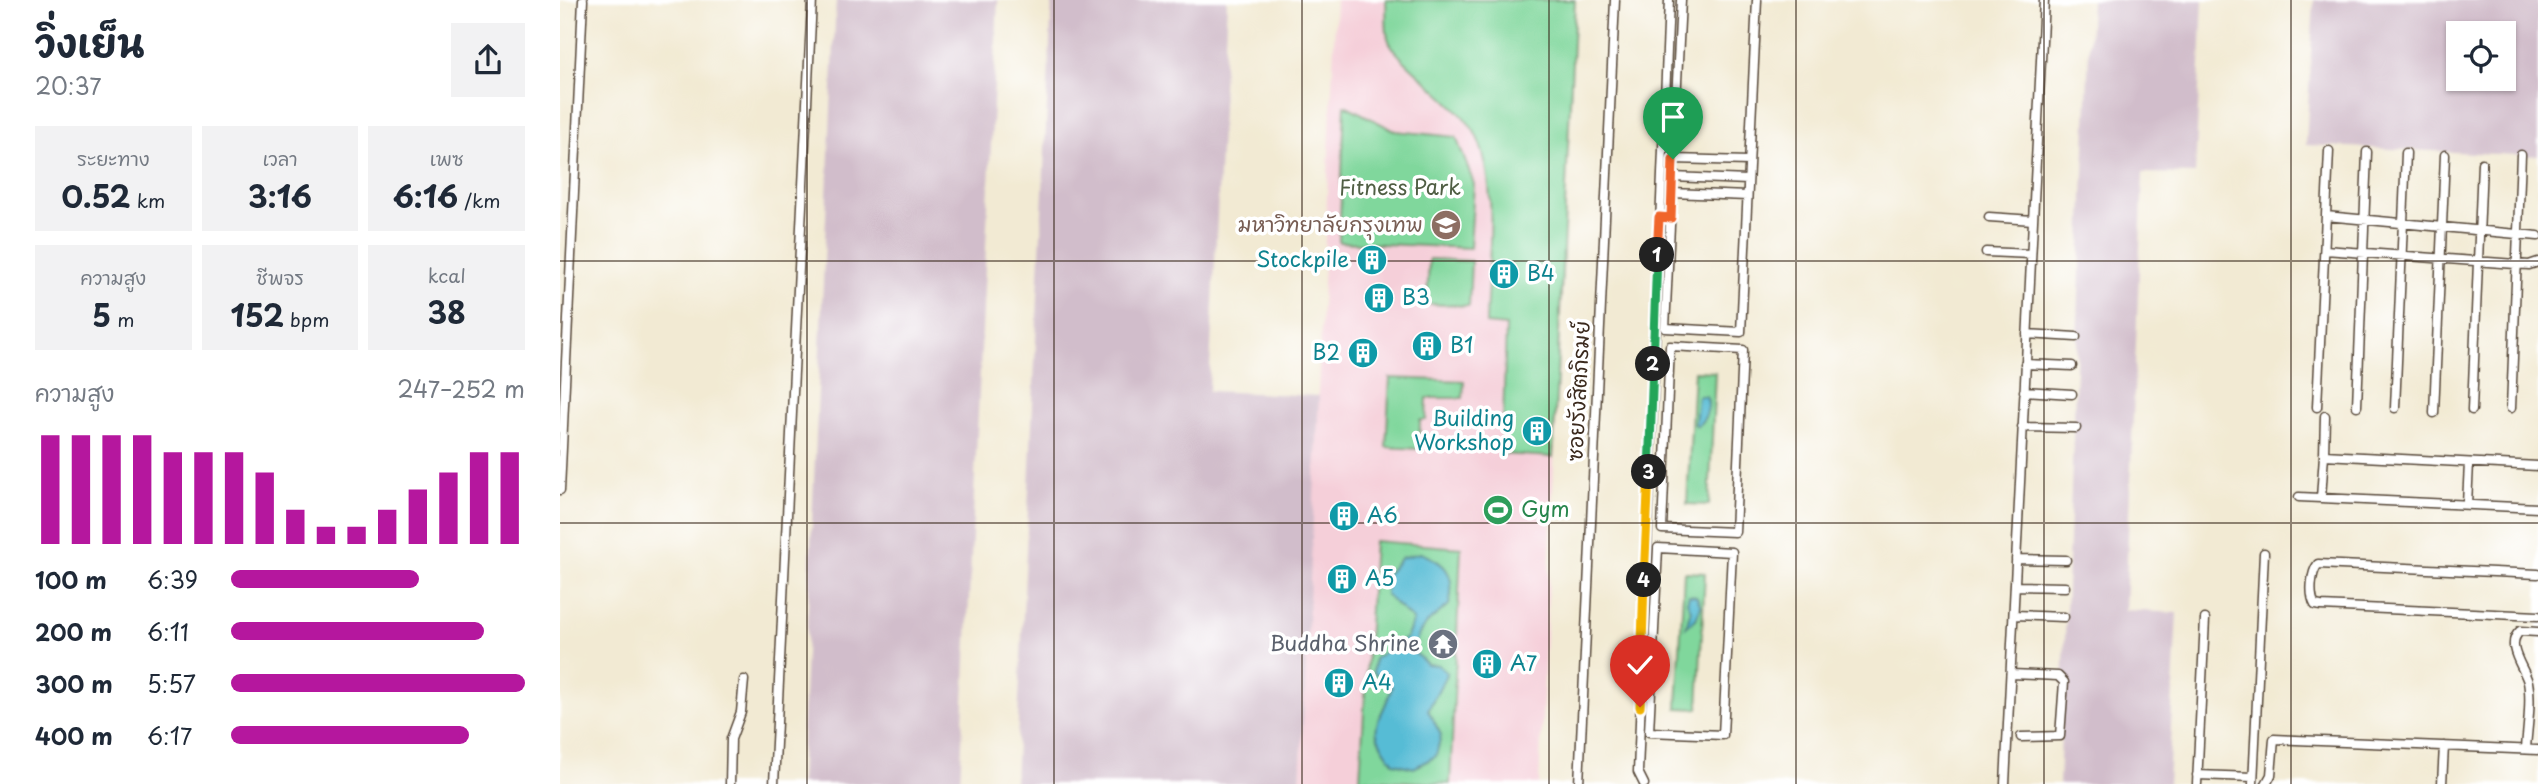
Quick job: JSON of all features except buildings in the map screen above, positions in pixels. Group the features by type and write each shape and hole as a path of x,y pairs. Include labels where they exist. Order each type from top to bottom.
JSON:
{"street":[{"path":"560,490 583,0"},
{"path":"774,784 812,0"},
{"name":"ซอยรังสิตภิรมย์","path":"1579,784 1615,0"},
{"path":"1644,784 1638,772 1642,639 1669,0"},
{"path":"1681,0 1665,328 1741,332 1756,0"},
{"path":"2006,784 2044,0"},
{"path":"2317,407 2329,151"},
{"path":"2357,406 2367,152"},
{"path":"2395,408 2406,153"},
{"path":"2434,414 2445,155"},
{"path":"2511,408 2521,155"},
{"path":"1673,159 1749,162"},
{"path":"2472,410 2482,163"},
{"path":"1672,177 1748,180"},
{"path":"1672,193 1747,196"},
{"path":"1659,214 1671,214"},
{"path":"2326,216 2480,228 2538,236"},
{"path":"1989,217 2033,220"},
{"path":"2325,250 2517,264 2538,262"},
{"path":"1986,252 2031,254"},
{"path":"2027,334 2076,337"},
{"path":"1670,346 1743,350 1735,532 1662,529 1665,439 1670,346"},
{"path":"2025,363 2072,366"},
{"path":"2024,391 2072,394"},
{"path":"2321,498 2325,416"},
{"path":"2022,427 2076,428"},
{"path":"1650,439 1665,439"},
{"path":"2323,455 2538,466"},
{"path":"2467,504 2469,463"},
{"path":"2299,497 2538,508"},
{"path":"1658,548 1732,551 1723,735 1649,732 1653,640 1658,548"},
{"path":"2205,619 2197,779 2253,781 2264,553"},
{"path":"2017,559 2066,560"},
{"path":"2538,574 2318,564 2315,567 2311,598 2315,605 2321,606 2538,616"},
{"path":"2015,586 2065,587"},
{"path":"2014,615 2064,617"},
{"path":"2526,750 2529,687 2514,651 2520,631 2538,632"},
{"path":"1642,639 1653,640"},
{"path":"2011,674 2058,676 2064,681 2060,736 2021,737"},
{"path":"730,784 731,739 741,712 744,680"},
{"path":"2266,784 2271,775 2274,739 2538,750"},
{"path":"2442,784 2444,746"}],"shaded area":[{"path":"836,0 998,0 960,784 800,784"},
{"path":"1052,0 1227,0 1209,391 1319,396 1300,784 1015,784"},
{"name":"มหาวิทยาลัยกรุงเทพ","path":"1336,0 1576,0 1539,784 1300,784"},
{"path":"2091,0 2203,0 2195,174 2143,173 2125,610 2177,613 2168,784 2059,784"},
{"path":"2314,0 2538,0 2538,156 2306,145"}],"green space":[{"path":"1386,0 1575,0 1553,457 1502,454 1506,326 1486,324 1490,204 1484,157 1469,124 1393,48 1387,34"},
{"name":"Fitness Park","path":"1345,105 1395,131 1456,137 1474,184 1470,248 1339,242"},
{"path":"1429,259 1471,261 1469,306 1427,304"},
{"path":"1694,371 1715,372 1709,505 1687,504"},
{"path":"1390,378 1464,381 1463,398 1427,398 1426,420 1420,420 1419,449 1386,447"},
{"path":"1374,541 1461,548 1450,784 1360,779"},
{"path":"1684,572 1705,573 1698,709 1677,708"}],"water":[{"path":"1698,396 1706,396 1708,408 1697,426 1695,424"},
{"path":"1420,553 1437,561 1448,572 1451,595 1449,605 1421,630 1414,652 1427,664 1438,665 1447,673 1428,710 1441,735 1436,756 1414,768 1394,763 1379,740 1377,725 1392,687 1373,672 1374,659 1407,637 1413,620 1386,595 1386,575 1401,558"},
{"path":"1689,595 1696,596 1701,606 1696,619 1686,627 1691,610 1687,602"}],"place":[{"name":"มหาวิทยาลัยกรุงเทพ","path":"1446,225"},
{"name":"Stockpile","path":"1372,260"},
{"name":"B4","path":"1504,274"},
{"name":"B3","path":"1379,298"},
{"name":"B1","path":"1427,346"},
{"name":"B2","path":"1363,353"},
{"name":"Building Workshop","path":"1537,431"},
{"name":"Gym","path":"1498,510"},
{"name":"A6","path":"1344,516"},
{"name":"A5","path":"1342,579"},
{"name":"Buddha Shrine","path":"1443,644"},
{"name":"A7","path":"1487,664"},
{"name":"A4","path":"1339,683"}],"route":[{"path":"1640,707 1659,217 1671,218 1673,159"}]}
